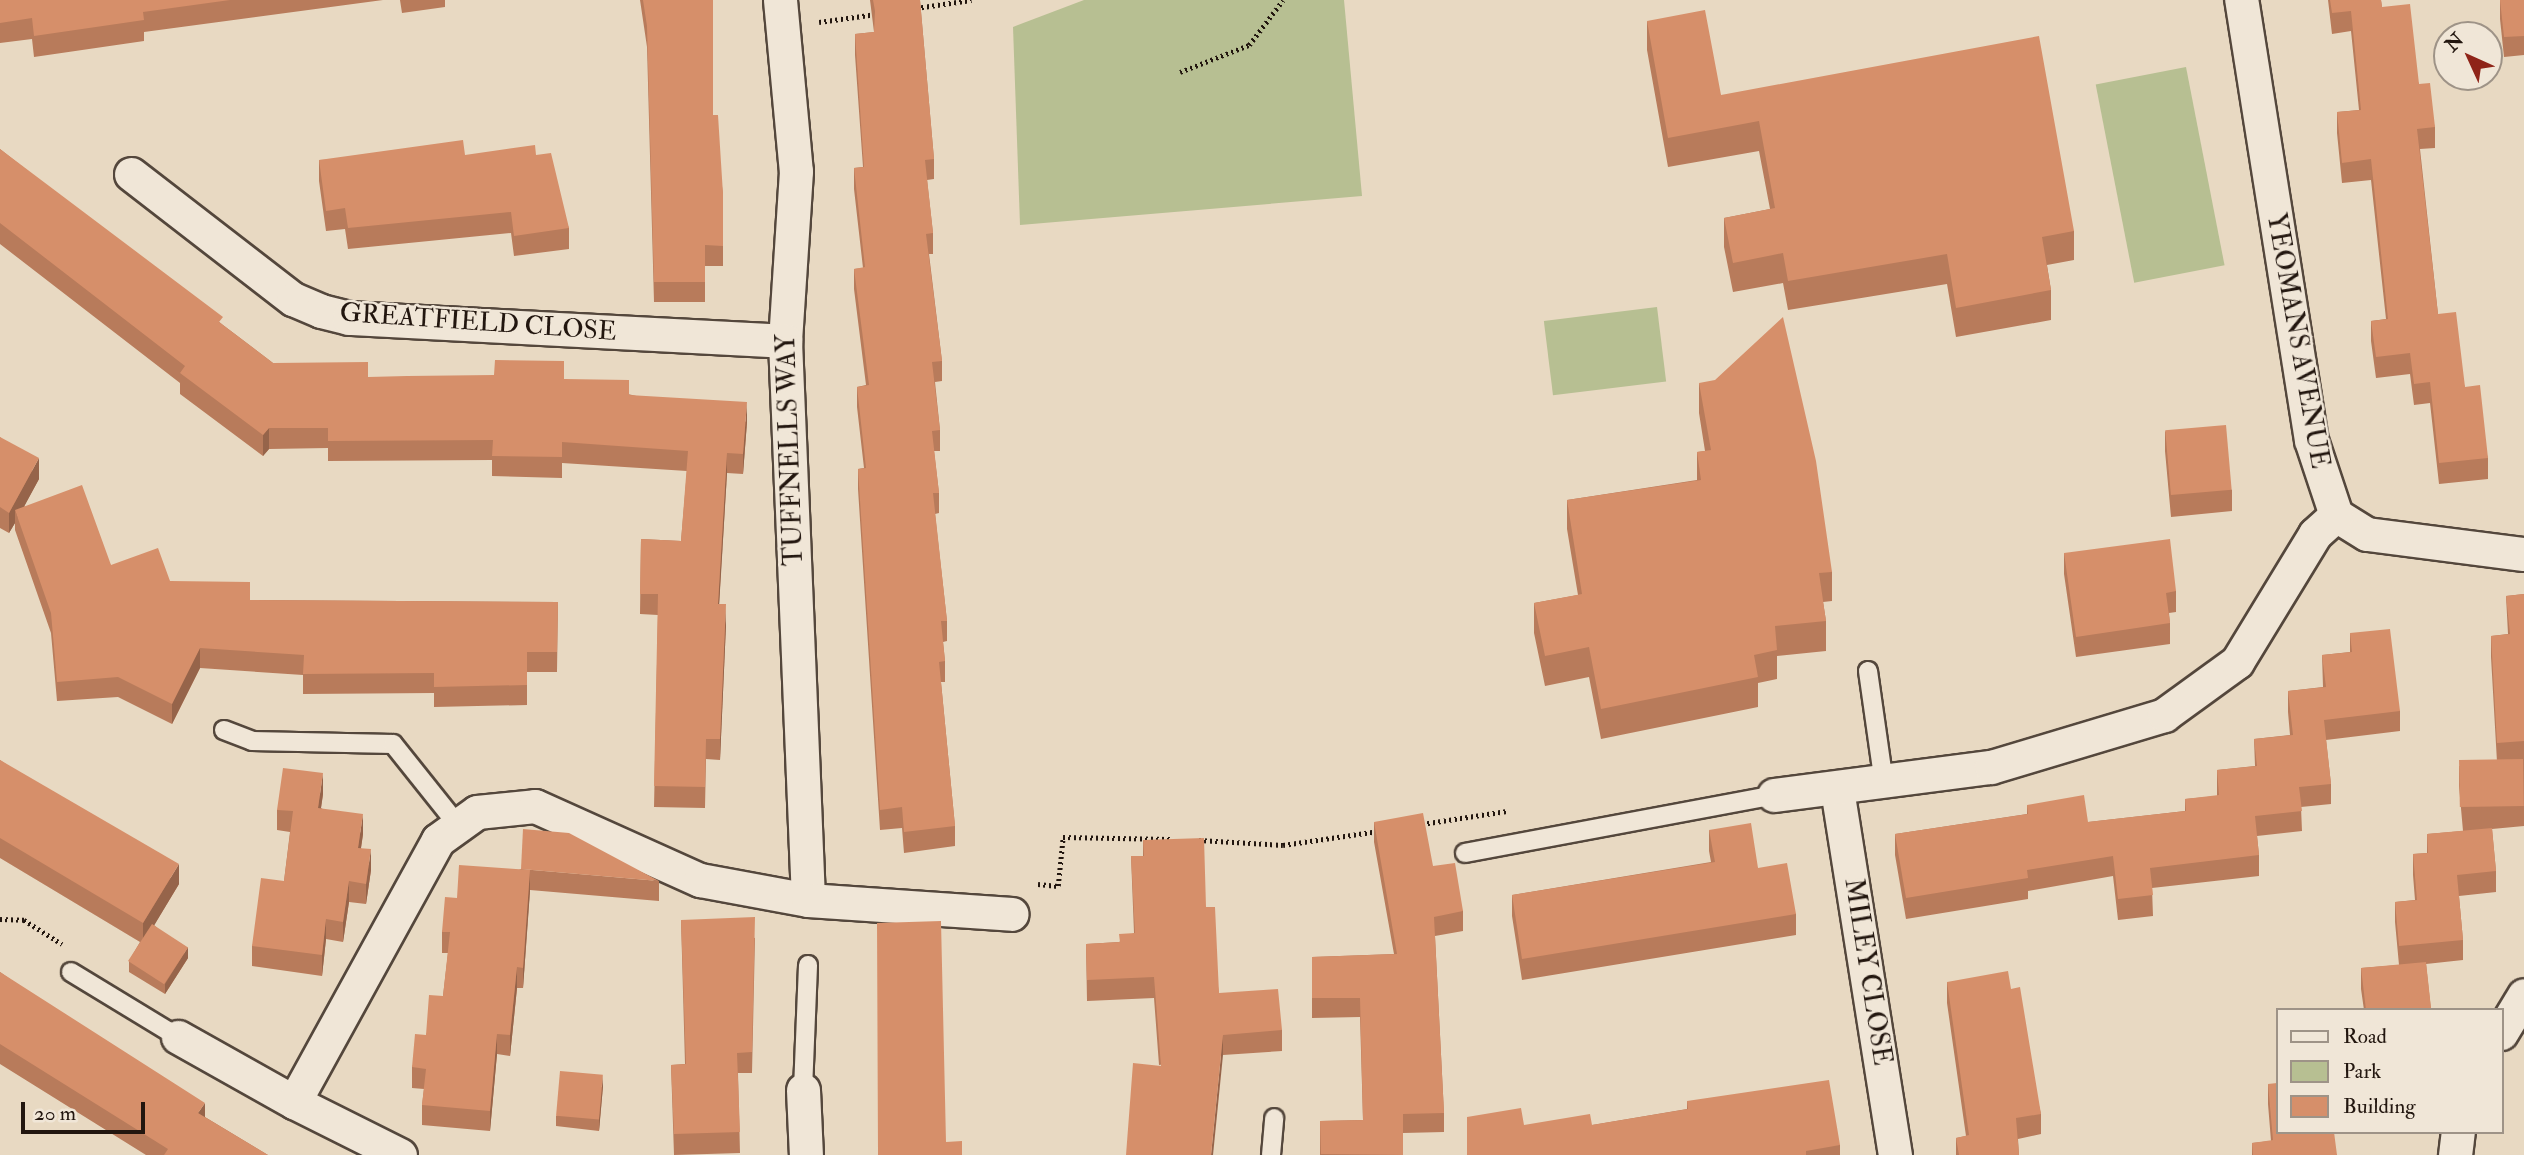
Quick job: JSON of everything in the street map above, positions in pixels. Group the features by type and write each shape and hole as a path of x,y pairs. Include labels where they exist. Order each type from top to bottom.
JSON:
{"street":[{"name":"YEOMANS AVENUE","path":"2241,0 2311,440 2336,516"},
{"name":"TUFFNELLS WAY","path":"781,13 796,171 785,341 808,900"},
{"name":"GREATFIELD CLOSE","path":"131,174 293,299 321,311 349,318 785,341"},
{"path":"1774,795 1884,784 1991,767 2164,715 2237,662 2315,534 2336,516 2367,534 2524,554"},
{"name":"MILEY CLOSE","path":"1837,789 1895,1155"},
{"path":"294,1102 421,871 456,822 506,804 535,806 700,880 808,900 1012,914"},
{"path":"2503,1030 2524,995"},
{"path":"178,1037 294,1102 400,1155"},
{"path":"803,1090 806,1155"},
{"path":"2455,1155 2458,1134"}],"lane":[{"path":"1868,671 1884,784"},
{"path":"224,730 252,741 393,744 456,822"},
{"path":"1465,853 1774,795"},
{"path":"803,1090 808,965"},
{"path":"71,972 178,1037"},
{"path":"1270,1155 1274,1118"}],"path":[{"path":"904,10 971,0"},
{"path":"1180,72 1249,45 1283,0"},
{"path":"781,13 891,12"},
{"path":"1418,825 1512,810"},
{"path":"1193,840 1283,845 1391,829"},
{"path":"1012,914 1022,883 1058,886 1063,837 1181,840"},
{"path":"0,919 24,920 65,945 71,972"}],"green space":[{"path":"1084,0 1344,0 1362,196 1020,225 1013,27"},
{"path":"2186,67 2225,265 2134,283 2096,85"},
{"path":"1657,307 1666,381 1553,395 1544,321"}],"building":[{"path":"0,0 230,0 143,12 144,20 34,36 32,18 0,23"},
{"path":"643,0 713,0 713,115 718,115 723,246 705,245 705,282 654,282 647,26"},
{"path":"873,0 920,0 934,159 925,160 933,233 926,234 942,361 932,362 940,430 932,431 939,493 933,493 947,621 941,621 945,661 939,662 955,826 904,832 902,807 880,810 858,469 866,468 857,387 869,385 854,269 865,267 854,168 864,167 855,34 874,32"},
{"path":"2330,0 2381,0 2382,7 2410,4 2419,84 2430,83 2435,127 2417,129 2438,314 2456,312 2465,387 2480,385 2488,458 2439,463 2430,382 2414,384 2410,353 2376,357 2371,321 2388,319 2371,159 2342,163 2337,112 2361,110 2351,11 2332,13"},
{"path":"2500,0 2524,0 2524,36 2504,37"},
{"path":"1705,10 1721,95 2039,36 2074,231 2042,237 2051,290 1956,308 1947,254 1788,281 1783,253 1733,263 1724,218 1775,208 1759,121 1668,138 1647,21"},
{"path":"463,140 465,155 535,145 536,155 551,153 569,228 514,236 511,212 348,228 345,208 326,211 319,160"},
{"path":"0,149 223,317 219,322 273,363 368,362 368,377 494,375 495,360 564,361 564,379 629,380 629,395 747,402 743,454 727,453 718,604 726,604 720,739 706,739 705,787 654,786 658,594 640,594 641,539 681,541 688,451 562,442 562,457 492,456 493,440 328,441 328,428 269,428 263,435 180,373 185,366 0,223"},
{"path":"1783,317 1816,461 1832,572 1819,573 1826,621 1775,626 1777,650 1754,655 1758,677 1601,709 1589,647 1545,656 1534,603 1582,594 1567,500 1701,480 1697,452 1711,450 1699,383 1715,380"},
{"path":"2226,425 2232,490 2171,495 2165,430"},
{"path":"0,437 39,458 9,513 0,507"},
{"path":"82,485 111,565 158,548 170,581 250,582 250,600 558,602 557,652 527,652 527,685 434,687 434,673 303,674 304,655 200,648 172,704 118,677 57,682 51,613 15,510"},
{"path":"2170,539 2176,591 2166,593 2170,623 2076,637 2064,553"},
{"path":"2524,594 2524,741 2497,743 2491,636 2510,634 2506,596"},
{"path":"2390,629 2400,711 2324,720 2331,784 2299,787 2302,811 2255,816 2259,855 2150,868 2153,895 2118,899 2113,856 2027,870 2028,878 1906,898 1895,834 2028,814 2027,805 2084,795 2088,822 2186,811 2185,799 2219,795 2217,770 2257,766 2254,739 2293,735 2288,691 2326,687 2322,655 2352,652 2350,633"},
{"path":"2523,759 2524,806 2460,807 2459,760"},
{"path":"0,760 179,864 143,923 0,838"},
{"path":"283,768 323,773 318,808 363,814 358,848 371,849 366,884 349,881 343,922 326,919 322,955 252,946 261,878 284,881 293,811 277,810"},
{"path":"1423,813 1433,866 1455,863 1463,911 1434,917 1444,1113 1403,1114 1403,1155 1321,1154 1320,1121 1363,1120 1360,998 1312,998 1312,957 1397,954 1374,822"},
{"path":"1751,823 1758,868 1787,863 1796,914 1522,959 1512,895 1715,862 1709,830"},
{"path":"2492,828 2496,871 2457,875 2463,940 2399,946 2395,902 2417,900 2413,854 2428,853 2427,834"},
{"path":"523,829 569,833 659,881 521,869"},
{"path":"1204,838 1206,907 1215,907 1219,993 1278,989 1282,1030 1223,1035 1211,1155 1126,1155 1133,1063 1161,1066 1154,977 1087,980 1086,944 1120,942 1119,934 1135,933 1131,856 1144,856 1143,840"},
{"path":"459,865 530,870 523,968 517,967 510,1035 497,1034 490,1111 422,1105 426,1069 412,1067 415,1034 426,1035 429,995 443,996 450,932 442,932 445,897 457,898"},
{"path":"755,917 752,1052 737,1053 740,1132 674,1134 671,1065 686,1064 681,920"},
{"path":"941,921 946,1142 962,1141 962,1155 878,1155 877,923"},
{"path":"152,924 188,947 164,984 128,961"},
{"path":"2426,962 2431,1008 2366,1008 2361,968"},
{"path":"2008,971 2011,989 2020,987 2041,1114 2016,1118 2019,1155 1959,1155 1956,1138 1969,1135 1947,982"},
{"path":"0,972 205,1103 198,1113 268,1155 164,1155 168,1149 0,1044"},
{"path":"560,1071 603,1075 599,1120 556,1116"},
{"path":"1829,1080 1840,1145 1806,1151 1806,1155 1467,1155 1467,1117 1521,1108 1524,1125 1590,1114 1592,1125 1688,1109 1687,1101"},
{"path":"2276,1083 2276,1134 2334,1134 2337,1155 2253,1155 2252,1143 2273,1140 2268,1084"}]}
